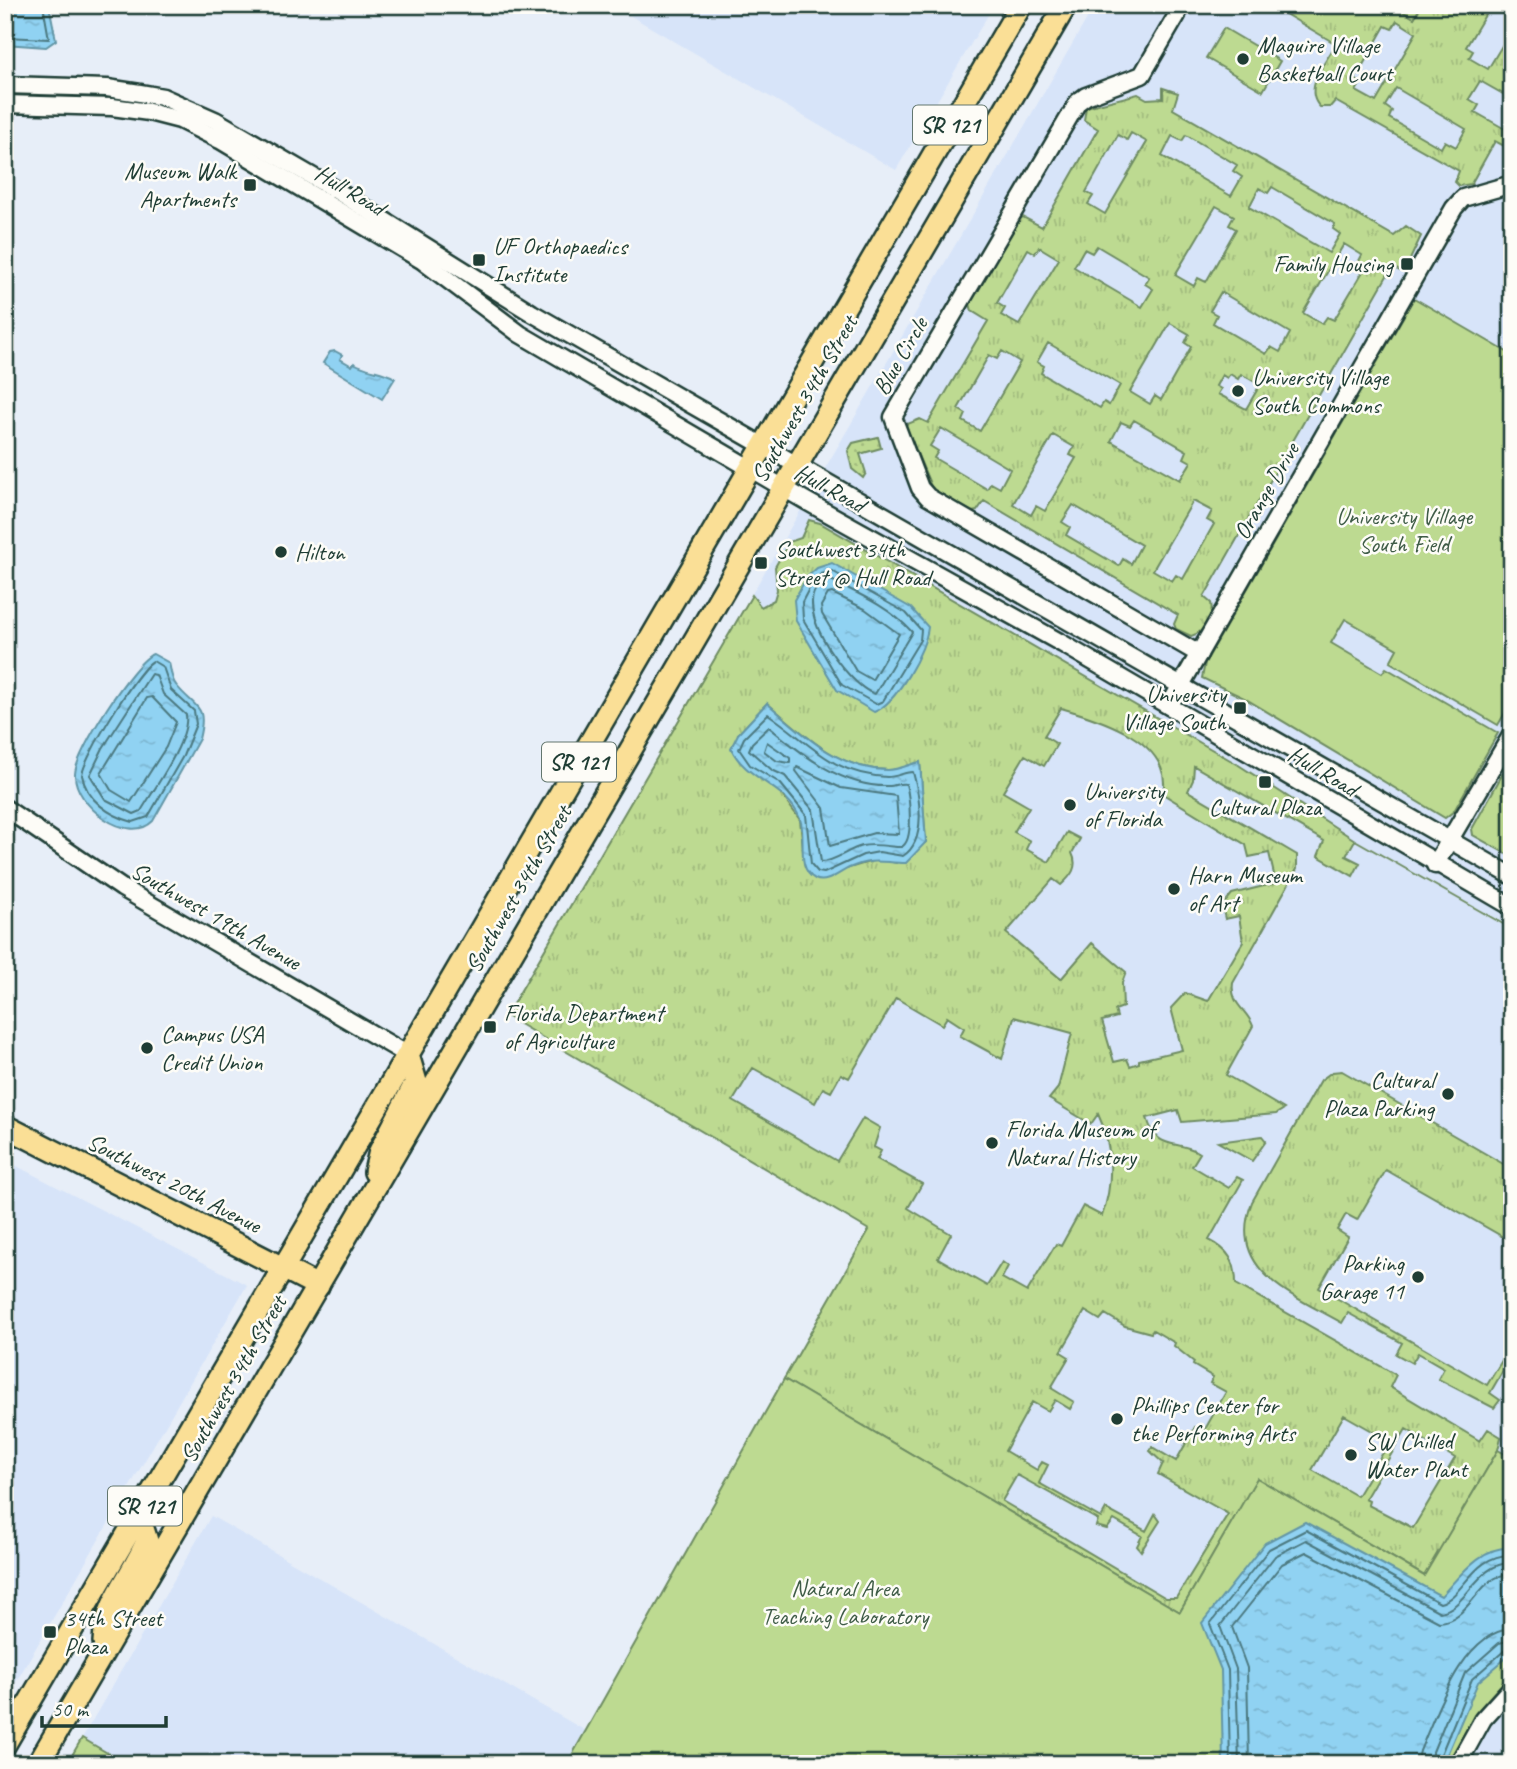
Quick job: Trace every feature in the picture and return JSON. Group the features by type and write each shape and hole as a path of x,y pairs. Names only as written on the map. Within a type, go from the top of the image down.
{"main road":[{"name":"Southwest 34th Street","path":"5,1744 1021,5"},
{"name":"Southwest 34th Street","path":"38,1764 1066,5"},
{"path":"372,1192 380,1151 416,1082 408,1055"},
{"name":"Southwest 20th Avenue","path":"5,1126 318,1286"},
{"path":"104,1651 108,1615 146,1541 139,1516"}],"street":[{"name":"Blue Circle","path":"1179,5 1177,15 1143,74 1077,102 893,417 920,488 928,497 1199,654"},
{"name":"Hull Road","path":"5,85 107,88 163,97 182,104 298,168 532,313 1512,876"},
{"name":"Hull Road","path":"5,104 112,107 180,120 336,207 449,278 520,334 783,488 1169,706 1435,865 1512,907"},
{"name":"Orange Drive","path":"1169,706 1454,208 1463,198 1512,184"},
{"path":"1435,865 1512,734"},
{"name":"Southwest 19th Avenue","path":"5,808 122,888 408,1055"},
{"path":"1458,1764 1483,1719 1512,1688"}],"shaded area":[{"path":"612,5 994,5 896,170"},
{"name":"University of Florida","path":"1095,5 1512,5 1512,1764 67,1764 211,1516 586,1731 869,1230 506,1016"},
{"path":"5,1160 247,1285 16,1682 5,1676"}],"green space":[{"path":"1270,5 1392,5 1414,18 1422,5 1491,5 1466,47 1473,51 1469,58 1488,69 1512,29 1512,99 1480,81 1469,99 1479,105 1475,112 1512,133 1512,150 1495,141 1471,184 1459,186 1455,182 1459,171 1335,101 1330,107 1320,107 1314,92 1317,76 1336,44","holes":["1397,21 1416,33 1376,102 1356,91 1361,83 1355,79 1385,26 1392,29","1396,88 1466,129 1456,147 1445,141 1441,148 1389,118 1392,111 1385,106"]},
{"path":"1392,5 1422,5 1414,18"},
{"name":"Maguire Village Basketball Court","path":"1224,28 1280,61 1263,91 1206,58"},
{"name":"University Village South","path":"1163,88 1178,93 1173,109 1394,236 1406,226 1421,236 1406,268 1400,271 1392,267 1204,597 1211,603 1212,608 1207,623 1191,636 1176,629 1174,624 1178,615 984,501 977,511 972,512 933,491 905,425 920,419 928,423 988,321 972,311 969,300 1018,219 1023,217 1042,227 1098,129 1084,120 1086,107 1138,94 1147,99 1163,98","holes":["1131,133 1147,142 1105,214 1088,204 1093,196 1086,192 1118,135 1127,140","1186,135 1237,165 1233,171 1242,177 1231,196 1162,156 1172,136 1182,141","1272,187 1335,224 1333,229 1340,234 1329,253 1249,207 1259,188 1268,193","1216,206 1234,216 1229,225 1236,229 1206,282 1198,278 1194,286 1175,275","1344,244 1362,255 1358,263 1365,268 1334,320 1327,317 1322,324 1303,313","1097,246 1149,277 1145,284 1153,289 1142,307 1074,267 1084,249 1092,253","1039,247 1059,259 1019,325 1001,315 1005,308 997,303 1028,249 1035,253","1221,292 1290,333 1280,352 1271,347 1266,354 1213,323 1217,315 1210,311","1170,323 1189,334 1185,343 1191,347 1161,400 1155,396 1150,404 1130,392","1048,343 1120,385 1109,405 1104,402 1100,408 1041,373 1044,366 1037,362","1002,351 1020,362 980,431 963,421 966,414 958,409 989,355 997,359","1230,374 1238,379 1241,374 1260,385 1246,409 1218,394 1221,389 1216,386 1222,375 1227,378","1134,420 1187,451 1184,458 1191,462 1180,480 1111,441 1121,422 1130,426","941,428 1010,469 1000,488 991,483 987,489 934,458 938,451 930,446","1053,435 1074,447 1070,455 1076,458 1045,511 1036,506 1031,515 1013,504","1193,501 1212,511 1207,520 1214,524 1183,579 1176,575 1172,581 1153,570","1073,505 1141,545 1131,564 1123,559 1119,566 1066,535 1070,527 1062,522"]},
{"name":"University Village South Field","path":"1414,298 1512,355 1512,701 1498,725 1390,662 1397,649 1345,619 1331,643 1382,673 1386,668 1498,733 1454,811 1445,818 1244,698 1202,678 1205,663"},
{"path":"878,437 881,448 860,454 866,473 863,478 852,469 848,451 853,443"},
{"name":"Cultural Plaza","path":"809,520 820,523 1237,764 1355,840 1346,856 1360,863 1353,876 1318,856 1324,841 1194,766 1193,780 1188,791 1297,855 1297,869 1233,983 1236,1002 1253,1026 1226,1075 1284,1109 1276,1114 1182,1122 1178,1110 1147,1118 1151,1129 1162,1140 1200,1153 1192,1166 1229,1188 1237,1177 1243,1180 1209,1240 1222,1248 1230,1258 1235,1269 1236,1284 1396,1375 1390,1387 1480,1441 1488,1429 1501,1437 1498,1450 1425,1576 1257,1479 1180,1612 784,1379 869,1230 506,1016 752,595 761,607 774,600 777,590 775,567 789,542 801,538","holes":["767,703 822,748 853,764 888,770 920,762 926,842 896,863 879,859 846,869 805,867 800,820 738,734","1061,708 1113,726 1146,746 1157,760 1163,776 1163,794 1246,845 1249,857 1269,853 1276,883 1232,894 1222,906 1225,919 1239,916 1243,942 1208,1001 1185,993 1171,1008 1182,1050 1139,1060 1139,1063 1130,1066 1127,1059 1114,1062 1102,1021 1117,1017 1115,1010 1123,1007 1122,983 1126,972 1092,943 1061,979 1006,933 1053,879 1061,885 1071,875 1074,867 1072,853 1080,839 1067,832 1049,862 1026,849 1030,841 1014,832 1029,807 1003,792 1025,755 1044,766 1057,744 1044,736","896,998 942,1025 947,1017 964,1028 960,1036 1002,1059 1014,1017 1072,1033 1058,1088 1049,1099 1091,1124 1098,1114 1107,1138 1110,1164 1109,1190 1102,1216 1083,1206 1061,1246 1056,1244 1027,1292 1002,1278 1008,1266 1002,1262 987,1286 938,1258 951,1234 908,1208 922,1184 877,1159 881,1151 874,1147 880,1128 863,1118 837,1161 733,1101 753,1068 815,1103 823,1088 831,1092 841,1074 849,1078","1085,1311 1100,1320 1105,1314 1125,1326 1151,1333 1153,1330 1175,1343 1174,1346 1194,1362 1193,1365 1213,1377 1210,1383 1226,1392 1204,1431 1195,1427 1176,1461 1152,1447 1150,1451 1163,1463 1158,1474 1228,1514 1176,1598 1166,1598 1002,1501 1017,1475 1098,1520 1096,1526 1107,1529 1114,1520 1142,1536 1137,1546 1141,1551 1160,1521 1155,1514 1146,1531 1106,1509 1101,1518 1039,1483 1048,1465 1042,1462 1037,1470 1005,1451 1032,1402 1048,1411 1055,1400 1070,1409 1074,1402 1051,1388 1069,1357 1061,1352","1344,1415 1390,1441 1357,1496 1312,1470","1406,1429 1455,1458 1413,1528 1368,1505 1369,1501 1365,1499"]},
{"path":"1512,757 1512,857 1473,835 1472,829"},
{"path":"1342,1071 1512,1169 1512,1242 1386,1170 1357,1220 1346,1214 1337,1230 1348,1237 1319,1288 1487,1385 1512,1344 1512,1355 1490,1393 1500,1400 1494,1408 1438,1379 1444,1368 1418,1353 1412,1363 1396,1354 1402,1343 1348,1313 1342,1323 1286,1291 1256,1263 1248,1246 1246,1226 1252,1202 1321,1080 1332,1072"},
{"path":"1262,1136 1266,1141 1252,1161 1218,1142"},
{"name":"Natural Area Teaching Laboratory","path":"784,1379 1180,1612 1257,1478 1424,1576 1498,1450 1512,1458 1512,1672 1474,1715 1449,1764 567,1764"},
{"path":"82,1738 126,1764 67,1764"}],"water":[{"path":"5,5 49,5 56,40 46,47 5,44"},
{"path":"335,351 342,355 340,359 352,366 354,363 395,378 382,399 323,363 330,352"},
{"path":"832,563 911,608 928,627 922,649 900,688 883,707 874,712 837,690 796,621 794,600 807,577 817,568"},
{"path":"153,654 169,663 174,683 201,712 201,727 199,739 153,821 130,829 104,818 93,809 83,798 75,774 85,747 107,709 133,673"},
{"path":"767,703 822,748 853,764 888,770 920,762 926,842 906,863 865,863 824,880 815,879 809,874 803,860 802,826 794,808 786,798 746,768 731,748 738,734"},
{"path":"1305,1522 1441,1596 1472,1563 1490,1551 1512,1548 1512,1653 1478,1682 1443,1764 1223,1764 1221,1670 1202,1623 1265,1543"}],"place":[{"name":"Maguire Village Basketball Court","path":"1243,59"},
{"name":"Museum Walk Apartments","path":"250,185"},
{"name":"UF Orthopaedics Institute","path":"479,260"},
{"name":"Family Housing","path":"1407,264"},
{"name":"University Village South Commons","path":"1238,391"},
{"name":"Hilton","path":"281,552"},
{"name":"Southwest 34th Street @ Hull Road","path":"761,563"},
{"name":"University Village South","path":"1240,708"},
{"name":"Cultural Plaza","path":"1265,782"},
{"name":"University of Florida","path":"1070,805"},
{"name":"Harn Museum of Art","path":"1174,889"},
{"name":"Florida Department of Agriculture","path":"490,1027"},
{"name":"Campus USA Credit Union","path":"147,1048"},
{"name":"Cultural Plaza Parking","path":"1448,1094"},
{"name":"Florida Museum of Natural History","path":"992,1143"},
{"name":"Parking Garage 11","path":"1418,1277"},
{"name":"Phillips Center for the Performing Arts","path":"1117,1419"},
{"name":"SW Chilled Water Plant","path":"1351,1455"},
{"name":"34th Street Plaza","path":"50,1632"}]}
